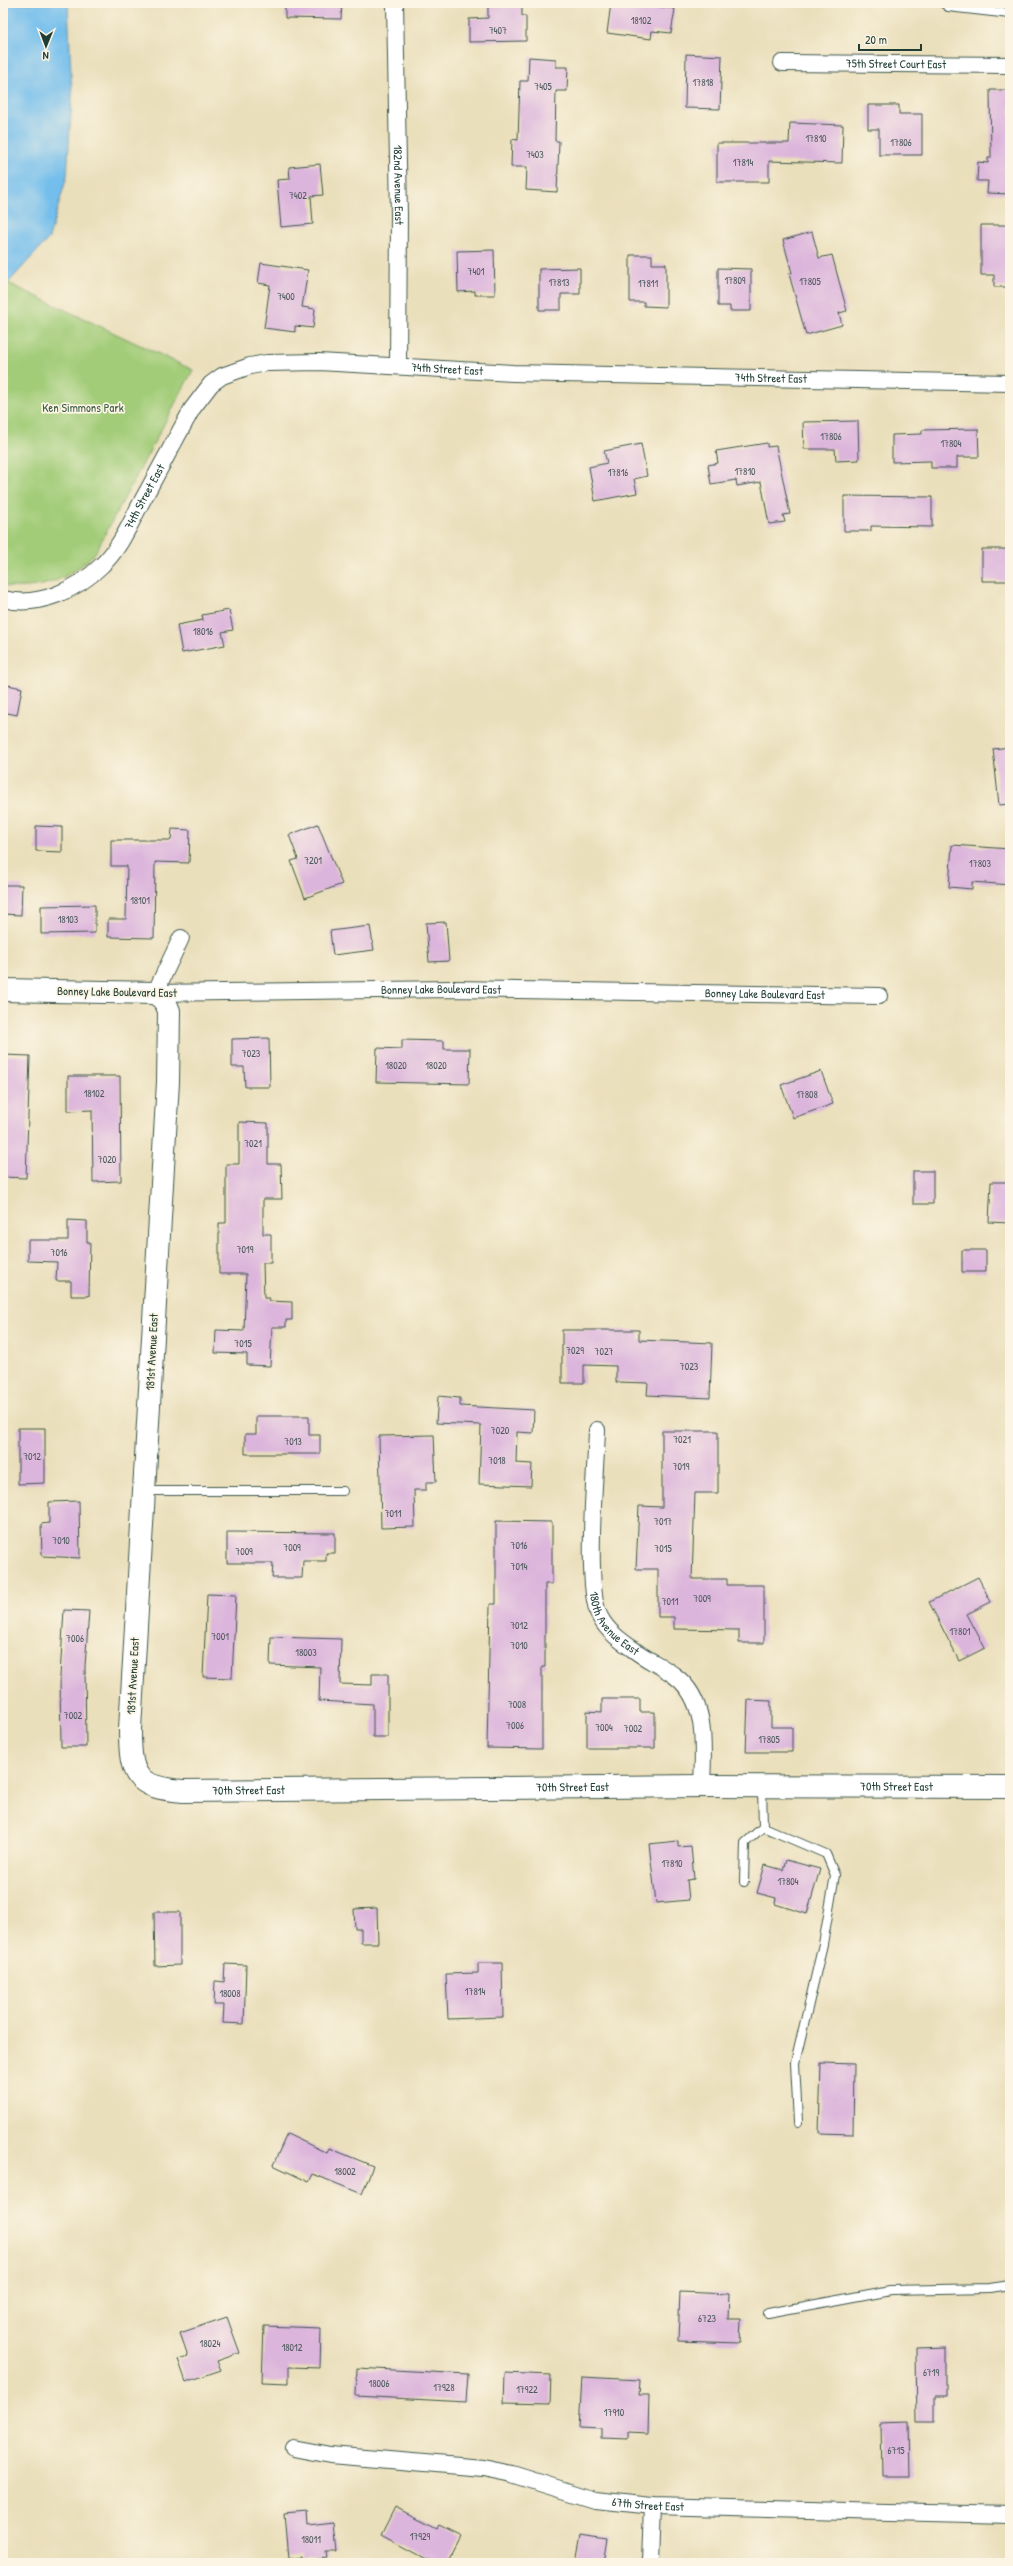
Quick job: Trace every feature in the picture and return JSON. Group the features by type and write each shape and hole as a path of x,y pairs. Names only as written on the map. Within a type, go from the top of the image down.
{"street":[{"name":"182nd Avenue East","path":"395,3 399,215 398,366"},
{"name":"75th Street Court East","path":"782,63 1010,65"},
{"name":"74th Street East","path":"3,599 14,602 44,599 70,589 103,564 129,526 192,409 204,392 222,376 250,366 267,363 318,362 513,373 1010,383"},
{"path":"155,993 181,938"},
{"name":"Bonney Lake Boulevard East","path":"3,990 155,993 452,989 879,996"},
{"name":"181st Avenue East","path":"139,1777 132,1760 130,1729 171,1033 167,1005 162,997 155,993"},
{"name":"180th Avenue East","path":"597,1430 592,1576 596,1606 608,1629 619,1639 675,1676 691,1692 702,1728 702,1786"},
{"name":"70th Street East","path":"139,1777 147,1785 160,1789 183,1791 702,1786 1010,1787"},
{"name":"67th Street East","path":"293,2448 330,2455 482,2468 512,2474 595,2500 652,2506 1010,2515"},
{"path":"650,2563 652,2506"}],"lane":[{"path":"943,3 948,7 1010,14"},
{"path":"144,1491 343,1491"},
{"path":"744,1882 745,1843 763,1827 762,1786"},
{"path":"763,1827 826,1854 835,1875 822,1944 795,2063 798,2122"},
{"path":"768,2313 891,2290 990,2288 1010,2285"}],"green space":[{"name":"Ken Simmons Park","path":"8,283 193,370 95,553 64,577 54,582 30,587 3,586 3,286"}],"water":[{"path":"3,3 68,3 72,97 67,176 49,238 8,283 3,286"}],"building":[{"path":"285,3 342,3 341,19 285,18"},
{"path":"488,3 522,3 522,16 526,16 526,41 469,42 469,19 488,18"},
{"path":"611,3 635,3 675,9 671,33 652,31 651,39 607,33"},
{"path":"686,54 722,56 720,109 685,108"},
{"path":"529,57 556,59 556,67 568,67 567,91 556,91 555,141 559,141 557,192 526,190 527,167 511,167 512,139 518,140 520,81 528,81"},
{"path":"990,90 1010,90 1010,194 987,193 988,181 977,181 978,162 988,163 988,158 991,158"},
{"path":"868,105 899,105 899,114 922,114 922,155 879,155 879,129 868,129"},
{"path":"790,123 843,125 842,163 769,161 769,182 717,182 717,143 789,143"},
{"path":"320,164 323,195 311,196 313,224 281,227 277,180 290,179 289,167"},
{"path":"981,225 1010,225 1010,287 994,287 994,275 981,275"},
{"path":"812,232 819,258 832,255 847,311 839,313 842,325 806,335 789,274 792,273 783,240"},
{"path":"494,250 495,295 475,295 475,291 458,292 457,251"},
{"path":"630,255 652,255 652,264 666,264 666,307 644,306 644,302 630,302"},
{"path":"261,263 308,270 302,307 315,309 313,328 295,326 295,332 264,328 270,285 258,283"},
{"path":"580,268 580,294 561,294 561,310 539,310 539,269"},
{"path":"718,268 751,269 751,311 730,311 730,306 718,306"},
{"path":"858,421 859,460 836,461 835,449 804,449 803,422"},
{"path":"978,429 979,457 957,457 957,468 931,468 931,461 892,462 892,435 922,434 922,430"},
{"path":"767,443 767,447 776,446 790,514 783,515 785,522 769,524 761,482 737,486 736,480 711,484 708,465 718,463 716,451"},
{"path":"641,444 647,476 634,479 637,493 595,501 589,467 607,463 604,451"},
{"path":"844,496 932,497 932,527 871,526 871,531 844,531"},
{"path":"982,549 1010,549 1010,581 982,581"},
{"path":"229,610 233,630 222,632 225,645 182,653 177,625 203,620 202,615"},
{"path":"3,684 22,688 17,715 3,712"},
{"path":"1010,747 1010,804 999,805 993,749"},
{"path":"318,824 342,884 305,898 291,861 298,859 289,835"},
{"path":"36,826 62,827 62,852 36,851"},
{"path":"172,829 190,830 189,863 155,862 154,938 108,937 108,919 126,919 127,866 111,866 111,840 171,840"},
{"path":"952,845 1010,849 1010,885 972,882 972,889 949,887"},
{"path":"3,885 22,885 21,915 3,914"},
{"path":"95,905 95,933 41,934 41,906"},
{"path":"446,922 449,961 429,962 426,923"},
{"path":"370,926 374,950 333,955 330,931"},
{"path":"269,1038 270,1087 245,1087 244,1067 232,1067 232,1039"},
{"path":"402,1040 444,1041 444,1049 470,1049 469,1084 376,1082 377,1048 402,1049"},
{"path":"3,1055 30,1056 26,1178 3,1177"},
{"path":"821,1071 833,1104 793,1118 781,1085"},
{"path":"68,1076 120,1076 121,1181 93,1182 92,1110 68,1111"},
{"path":"239,1122 268,1123 268,1164 281,1164 282,1199 263,1199 263,1234 271,1234 271,1263 263,1263 264,1298 270,1298 269,1301 292,1302 292,1320 286,1320 286,1327 272,1327 270,1366 247,1365 247,1354 215,1353 216,1330 244,1331 246,1274 219,1274 219,1223 226,1223 226,1164 239,1164"},
{"path":"913,1171 933,1171 933,1204 913,1204"},
{"path":"991,1182 1010,1182 1010,1223 989,1222"},
{"path":"68,1220 87,1221 87,1242 90,1242 89,1296 71,1296 71,1281 56,1281 57,1262 28,1261 28,1240 68,1240"},
{"path":"962,1250 986,1250 986,1272 962,1272"},
{"path":"562,1330 639,1330 639,1340 712,1343 710,1398 647,1395 648,1383 616,1382 616,1366 584,1365 584,1383 562,1383"},
{"path":"438,1396 460,1398 460,1406 534,1410 533,1433 517,1432 516,1463 532,1464 531,1486 479,1484 481,1425 436,1423"},
{"path":"256,1416 309,1416 309,1435 320,1435 320,1454 245,1454 245,1434 256,1434"},
{"path":"18,1428 45,1428 45,1483 18,1484"},
{"path":"662,1431 718,1431 718,1493 695,1493 692,1579 727,1579 727,1585 764,1585 764,1643 739,1643 739,1630 674,1629 674,1617 658,1617 658,1569 636,1569 639,1506 662,1507"},
{"path":"434,1435 436,1482 426,1482 426,1490 414,1490 415,1527 381,1528 379,1436"},
{"path":"79,1501 80,1558 42,1556 41,1524 49,1523 49,1502"},
{"path":"496,1521 552,1522 552,1584 545,1584 545,1667 542,1667 542,1749 487,1748 490,1604 496,1604"},
{"path":"227,1532 335,1533 335,1553 326,1553 326,1561 303,1561 302,1578 272,1578 273,1563 227,1563"},
{"path":"978,1577 991,1602 967,1614 985,1648 959,1661 929,1602"},
{"path":"207,1594 236,1595 232,1678 203,1677"},
{"path":"64,1610 89,1611 85,1666 86,1747 61,1747 60,1676"},
{"path":"271,1637 341,1639 340,1684 372,1685 372,1674 388,1674 388,1737 373,1737 373,1704 319,1701 320,1667 270,1665"},
{"path":"602,1699 640,1699 640,1712 655,1712 655,1748 587,1748 587,1711 602,1712"},
{"path":"748,1700 771,1701 771,1727 792,1727 792,1752 746,1752"},
{"path":"678,1841 678,1847 691,1846 694,1879 687,1880 689,1900 656,1903 649,1844"},
{"path":"786,1860 820,1869 807,1914 775,1904 776,1898 757,1893 765,1865 783,1870"},
{"path":"377,1908 378,1943 361,1943 361,1929 355,1929 354,1909"},
{"path":"154,1912 180,1912 180,1965 155,1966"},
{"path":"478,1963 502,1963 503,2017 448,2019 446,1974 478,1973"},
{"path":"225,1964 246,1965 244,2024 223,2023 224,2005 214,2005 215,1981 224,1982"},
{"path":"821,2063 854,2064 853,2134 819,2133"},
{"path":"287,2134 327,2153 329,2148 373,2166 362,2194 313,2174 309,2182 273,2165"},
{"path":"680,2292 729,2294 728,2318 741,2318 740,2343 678,2341"},
{"path":"227,2317 240,2353 217,2361 221,2370 186,2382 178,2359 188,2356 180,2333"},
{"path":"264,2326 321,2328 320,2368 289,2367 289,2383 262,2382"},
{"path":"946,2348 946,2396 935,2396 935,2422 917,2422 916,2349"},
{"path":"357,2368 468,2374 466,2402 356,2396"},
{"path":"505,2373 551,2375 550,2404 504,2403"},
{"path":"582,2377 640,2380 639,2395 649,2395 648,2433 628,2432 628,2439 601,2438 601,2429 579,2428"},
{"path":"909,2423 910,2476 882,2476 881,2424"},
{"path":"395,2507 436,2528 438,2525 460,2536 446,2563 433,2563 381,2535"},
{"path":"307,2512 308,2526 334,2523 337,2552 327,2552 328,2558 301,2561 301,2556 288,2558 284,2514"},
{"path":"580,2535 608,2539 604,2563 575,2563"}]}
